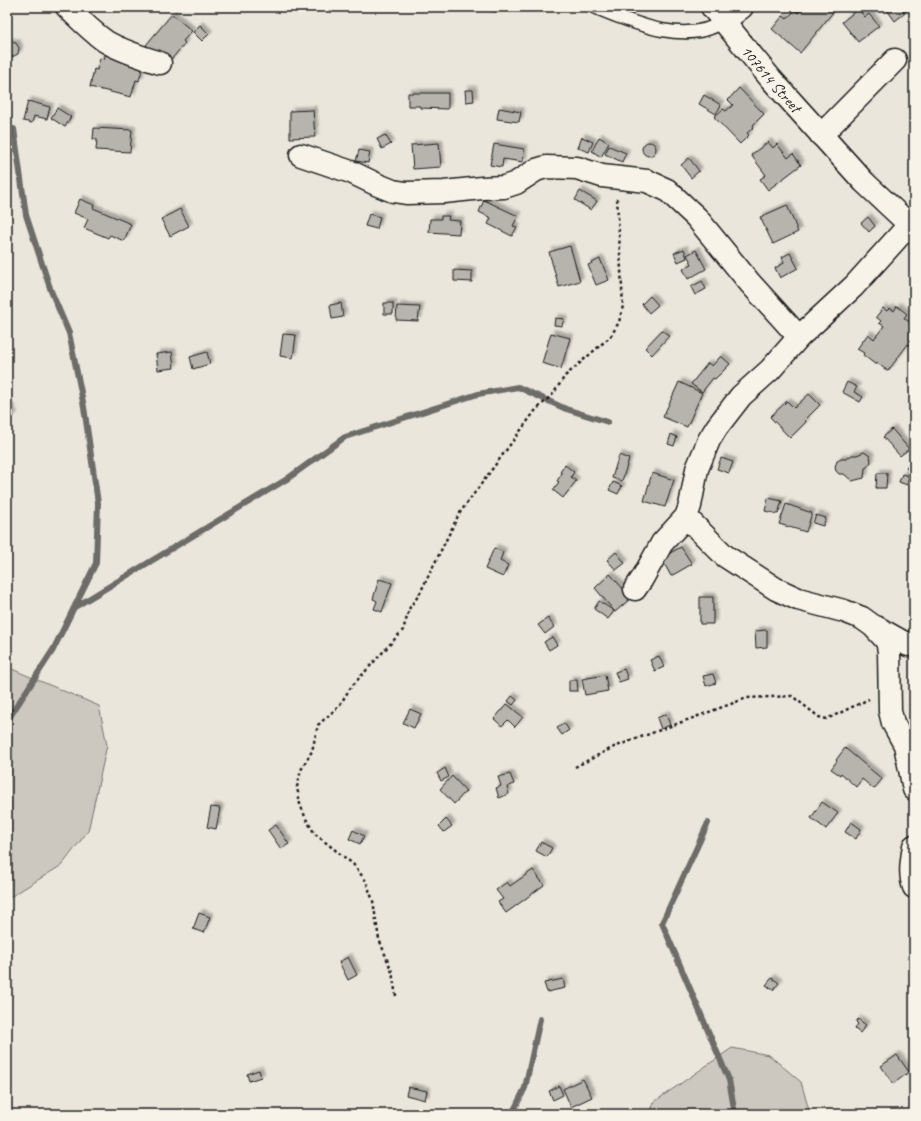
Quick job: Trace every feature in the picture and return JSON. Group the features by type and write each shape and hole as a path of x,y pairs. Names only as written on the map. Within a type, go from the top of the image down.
{"street":[{"path":"67,7 93,32 106,41 128,52 160,63"},
{"path":"718,14 742,7"},
{"name":"107614 Street","path":"718,14 771,79 821,135 864,182 912,227"},
{"path":"821,135 895,60"},
{"path":"301,155 351,172 393,191 406,193 444,192 504,187 516,183 536,170 546,167 577,168 602,176 624,180 647,181 667,190 696,217 750,283 799,337"},
{"path":"635,589 662,543 686,517 690,506 697,469 709,440 717,427 741,396 770,370 799,337 854,286 912,227"},
{"path":"686,517 725,556 776,589 798,599 844,611 862,618 873,626 908,645 914,642"},
{"path":"873,626 887,641 889,651 890,711 894,723 905,744 914,789"},
{"path":"914,846 911,874 914,887"}],"lane":[{"path":"594,7 635,24 662,30 692,32 704,31 716,27 718,14"}],"path":[{"path":"396,996 392,972 379,939 373,901 366,881 353,864 316,834 306,819 300,804 297,787 301,770 312,751 318,725 339,706 351,687 403,630 410,607 419,596 459,514 535,411 553,394 565,376 611,336 619,322 623,306 617,193 624,180"},
{"path":"576,767 614,747 748,698 792,696 819,717 827,720 889,689"}],"shaded area":[{"path":"7,667 99,706 107,745 88,831 62,865 7,899"},
{"path":"732,1048 769,1055 801,1082 810,1114 650,1114 654,1102"}],"building":[{"path":"478,7 496,7 495,12"},
{"path":"801,7 828,7 834,11 800,53 772,29 783,16 787,19 795,10 798,13 802,8"},
{"path":"885,7 900,7 905,13 895,21"},
{"path":"858,9 865,17 869,14 879,26 858,42 842,22"},
{"path":"172,14 192,31 183,41 185,43 171,60 163,53 160,58 146,45"},
{"path":"200,25 209,34 202,41 193,32"},
{"path":"9,42 16,43 19,48 18,54 12,57 7,55 7,44"},
{"path":"106,53 139,64 139,68 142,69 139,81 136,80 131,97 90,87 94,69 97,70 100,58 104,59"},
{"path":"739,88 764,114 753,125 754,127 747,133 749,135 740,144 714,117 723,109 726,111 733,105 728,100"},
{"path":"465,90 473,90 474,101 466,102"},
{"path":"408,93 448,93 448,109 408,106"},
{"path":"704,95 721,105 716,114 699,104"},
{"path":"28,101 50,107 47,119 34,116 32,123 23,121"},
{"path":"57,108 71,117 65,127 51,118"},
{"path":"499,108 521,112 519,122 497,119"},
{"path":"313,110 315,137 290,138 290,111"},
{"path":"94,128 132,130 130,152 96,150 97,139 93,139"},
{"path":"385,135 391,144 382,149 377,139"},
{"path":"582,137 593,142 589,152 578,148"},
{"path":"599,137 609,143 601,157 592,151"},
{"path":"649,142 654,144 656,149 654,154 649,156 644,154 642,149 644,144"},
{"path":"768,142 773,148 777,144 788,158 793,154 801,165 768,190 760,179 766,175 751,155"},
{"path":"439,143 441,167 413,169 411,145"},
{"path":"494,144 524,149 523,162 503,159 502,167 490,165"},
{"path":"609,146 626,153 622,162 605,154"},
{"path":"359,150 370,152 368,163 356,161"},
{"path":"689,158 699,171 691,178 681,165"},
{"path":"580,191 597,201 591,210 575,200"},
{"path":"80,199 94,205 93,208 131,224 124,241 110,235 108,238 84,228 88,219 74,213"},
{"path":"484,200 518,216 513,226 517,227 512,236 488,224 491,218 479,212"},
{"path":"787,205 798,232 773,244 760,217"},
{"path":"180,209 189,226 170,236 161,219"},
{"path":"369,214 380,217 377,229 365,226"},
{"path":"441,216 449,216 448,220 460,221 459,234 429,232 430,219 441,219"},
{"path":"868,217 875,226 869,232 861,223"},
{"path":"570,246 580,281 559,287 549,252"},
{"path":"684,249 687,258 678,262 674,253"},
{"path":"696,250 706,269 688,279 683,269 692,264 687,255"},
{"path":"790,253 798,268 780,278 775,268 784,263 782,257"},
{"path":"600,259 609,280 596,285 588,265"},
{"path":"454,270 472,271 472,282 454,281"},
{"path":"702,281 706,289 695,295 691,287"},
{"path":"650,296 658,305 649,313 642,304"},
{"path":"341,303 343,317 332,319 330,305"},
{"path":"384,303 393,303 393,314 384,314"},
{"path":"397,306 420,307 418,321 396,320"},
{"path":"897,306 907,314 904,318 912,324 914,322 914,348 908,344 888,371 877,363 876,365 863,355 864,353 857,349 868,334 874,339 884,326 879,323 881,321 876,317 883,308 887,311 890,308 894,311"},
{"path":"555,318 564,319 562,326 554,325"},
{"path":"662,330 669,336 652,355 645,348"},
{"path":"551,333 570,338 561,369 542,363"},
{"path":"283,334 296,335 293,358 280,356"},
{"path":"172,352 174,368 158,370 156,354"},
{"path":"207,352 210,364 193,369 190,357"},
{"path":"721,356 730,364 715,379 713,378 702,392 691,384 708,363 712,366"},
{"path":"679,382 702,393 687,427 663,417"},
{"path":"847,382 857,387 854,392 863,397 860,402 842,392"},
{"path":"809,394 820,405 790,438 770,417 787,401 794,408"},
{"path":"7,403 14,416 7,420"},
{"path":"892,429 909,449 900,456 883,437"},
{"path":"671,434 677,437 674,446 668,444"},
{"path":"864,452 870,456 871,462 865,468 864,478 852,481 844,474 839,474 836,471 835,467 837,461"},
{"path":"619,455 629,459 622,481 612,478"},
{"path":"914,457 914,474 906,468"},
{"path":"721,458 733,462 729,473 717,469"},
{"path":"565,465 574,472 571,477 576,481 563,498 553,490 559,482 557,481 562,473 560,472"},
{"path":"652,473 674,480 665,507 644,501"},
{"path":"877,473 887,473 886,488 876,488"},
{"path":"902,474 909,476 907,485 899,482"},
{"path":"613,482 622,486 618,494 609,490"},
{"path":"768,498 782,501 778,514 765,511"},
{"path":"786,504 812,513 806,532 779,524"},
{"path":"816,515 826,518 823,526 813,523"},
{"path":"681,547 692,564 671,576 661,558"},
{"path":"494,548 503,552 500,561 508,565 503,577 485,569"},
{"path":"616,552 625,563 616,570 607,560"},
{"path":"610,574 631,598 615,612 595,588"},
{"path":"379,579 392,583 382,612 374,609 377,601 373,599"},
{"path":"700,597 713,597 713,624 700,624"},
{"path":"599,601 614,611 608,619 594,609"},
{"path":"548,618 554,627 545,634 538,625"},
{"path":"767,630 767,647 756,648 755,631"},
{"path":"552,637 557,645 549,650 544,642"},
{"path":"659,656 664,667 655,671 650,660"},
{"path":"624,669 628,679 619,682 615,672"},
{"path":"713,674 716,683 706,686 703,676"},
{"path":"605,675 608,691 585,695 582,679"},
{"path":"569,680 577,680 578,691 569,691"},
{"path":"512,696 517,700 513,705 508,701"},
{"path":"507,704 523,717 515,727 508,720 502,726 494,719"},
{"path":"410,709 421,714 414,728 403,723"},
{"path":"666,714 670,725 661,729 657,718"},
{"path":"564,723 569,730 562,735 557,728"},
{"path":"845,748 882,779 874,789 862,779 856,787 841,773 840,775 831,769"},
{"path":"445,768 449,777 441,781 437,773"},
{"path":"510,774 514,784 507,787 509,794 499,798 496,788 501,786 498,777"},
{"path":"452,776 466,791 454,804 440,789"},
{"path":"822,802 838,813 826,829 811,818"},
{"path":"211,807 220,808 216,829 207,827"},
{"path":"446,819 452,826 444,832 439,826"},
{"path":"851,822 861,829 856,839 845,832"},
{"path":"276,825 289,844 281,849 268,830"},
{"path":"353,830 364,836 360,844 349,839"},
{"path":"541,842 552,848 547,857 536,851"},
{"path":"533,870 544,885 506,913 498,902 503,899 496,890 507,882 510,886"},
{"path":"199,913 210,917 204,933 193,929"},
{"path":"348,957 357,975 348,980 339,962"},
{"path":"772,978 779,983 773,990 766,985"},
{"path":"563,979 565,988 547,992 544,983"},
{"path":"858,1019 866,1025 860,1033 855,1029 858,1024 856,1022"},
{"path":"897,1055 909,1072 893,1084 881,1066"},
{"path":"259,1070 261,1077 249,1081 247,1074"},
{"path":"583,1079 592,1097 571,1107 563,1089"},
{"path":"559,1086 563,1095 553,1100 549,1091"},
{"path":"408,1087 427,1091 425,1100 406,1095"}],"waterway":[{"path":"7,721 53,650 96,563 98,503 84,407 69,333 51,291 26,215 14,129"},
{"path":"75,607 287,479 345,437 478,394 518,387 566,409 608,422"},
{"path":"708,823 662,923 729,1080 735,1114"},
{"path":"512,1114 525,1088 540,1019"}]}
